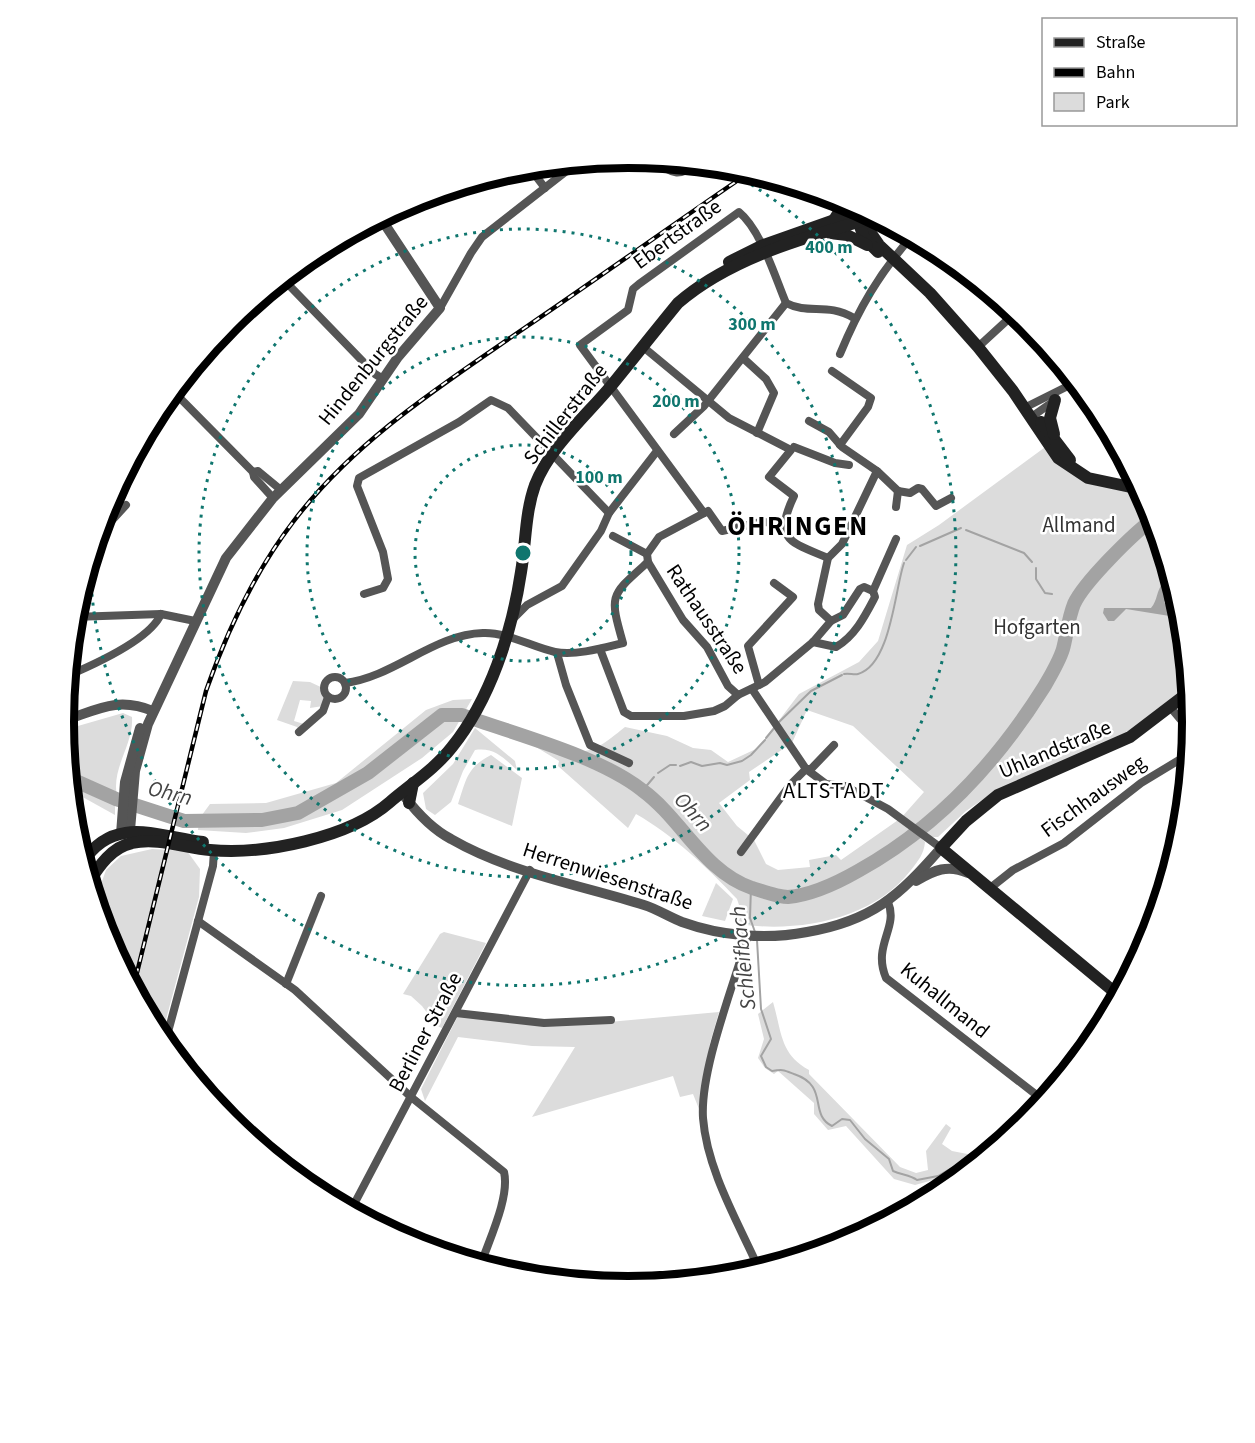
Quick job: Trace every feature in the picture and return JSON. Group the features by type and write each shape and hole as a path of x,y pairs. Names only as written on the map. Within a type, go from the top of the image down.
{"main road":[{"path":"834,220 840,210"},
{"name":"Schillerstraße","path":"401,792 444,757 467,728 479,705 506,638 521,575 528,510 535,486 553,454 678,303 708,280 764,250 834,220 853,216"},
{"name":"Schillerstraße","path":"764,250 826,233 856,217"},
{"path":"863,221 864,238 873,249"},
{"path":"866,222 870,232 893,258 930,293 978,347 1029,411 1088,478"},
{"path":"826,233 847,235 893,258"},
{"path":"1055,400 1051,408 1050,425 1061,448"},
{"path":"1029,411 1058,458 1074,471 1088,478 1129,487"},
{"name":"Uhlandstraße","path":"941,848 966,821 998,795 1130,738 1181,699"},
{"path":"409,803 409,792 414,783"},
{"path":"126,838 214,851 252,849 306,841 353,825 388,804 401,792"},
{"path":"90,854 94,849 126,838 225,844 288,838 350,819 401,792"},
{"path":"95,874 126,838"},
{"path":"941,848 971,875 1113,988"}],"street":[{"path":"665,169 674,174 686,171"},
{"name":"Hindenburgstraße","path":"126,838 125,782 150,710 226,558 277,494 340,435 398,357 440,308 476,244 567,171"},
{"path":"535,175 545,188"},
{"name":"Ebertstraße","path":"611,386 580,345 628,310 633,289 739,212 745,217 764,250 786,303"},
{"path":"385,224 440,308"},
{"path":"840,354 854,318 893,258 906,243"},
{"path":"288,284 375,374 383,379"},
{"path":"674,434 697,414 786,303 797,309 835,308 854,318"},
{"path":"978,347 1008,319"},
{"path":"642,346 729,418 793,448 835,463 849,465"},
{"path":"743,358 766,379 774,393 757,433"},
{"path":"832,371 871,398 868,407 840,445"},
{"path":"611,386 657,451 719,529 726,532 761,522 783,524"},
{"path":"1029,411 1069,386"},
{"path":"1029,411 1055,400 1064,389"},
{"path":"179,397 252,472 277,494"},
{"path":"364,594 383,588 388,579 383,552 357,486 363,473 459,422 491,400 508,408 609,513"},
{"path":"809,421 829,432 840,445 877,471 898,491 910,493 918,488 922,489 936,506 951,498"},
{"path":"783,524 794,496 769,477 793,448"},
{"path":"510,622 527,605 562,586 601,531 609,513 657,451"},
{"path":"831,621 819,610 818,604 828,558 842,544 877,471"},
{"path":"896,507 898,491"},
{"path":"111,522 126,505"},
{"path":"345,683 363,681 457,637 485,633 557,653 600,649 623,643 613,608 615,594 647,558 659,537 706,512"},
{"path":"783,524 794,544 828,558"},
{"path":"613,536 647,558"},
{"path":"813,642 831,647 845,642 866,614 875,597 873,591 896,539"},
{"name":"Rathausstraße","path":"647,558 683,620 707,648 728,686 738,695"},
{"name":"Rathausstraße","path":"774,583 793,597 748,646 747,651 756,687 797,760 806,769"},
{"path":"600,649 624,712 631,716 684,716 714,711 738,695 756,687 813,642 831,621 843,615 860,589 864,587 873,591"},
{"path":"83,617 161,614 194,624"},
{"path":"76,672 97,663 149,631 157,623 161,614"},
{"path":"557,653 566,685 590,745 629,763"},
{"path":"299,732 323,711 328,697 325,684 328,679 339,677 345,683 346,691 341,697 328,697"},
{"path":"74,716 101,707 126,703 150,710"},
{"path":"1170,707 1182,721"},
{"name":"Hindenburgstraße","path":"126,817 150,710"},
{"path":"741,852 770,810 806,769 811,769 834,744"},
{"name":"Fischhausweg","path":"989,889 1013,870 1064,843 1141,783 1180,760"},
{"path":"806,769 826,784 846,786 915,826 941,848"},
{"name":"Herrenwiesenstraße","path":"401,792 429,825 471,850 646,906 688,924 754,936 808,932 864,916 888,902 908,886 941,848"},
{"path":"388,804 409,803"},
{"path":"168,1031 213,866 214,851"},
{"path":"908,886 932,872 948,868 971,875"},
{"name":"Berliner Straße","path":"355,1203 530,870"},
{"path":"286,984 321,896"},
{"name":"Kuhallmand","path":"888,902 892,911 890,924 880,954 881,966 886,978 1036,1095"},
{"path":"198,921 286,984 411,1097 504,1173 506,1182 504,1196 483,1257"},
{"path":"754,936 705,1088 703,1117 711,1156 755,1261"},
{"path":"456,1013 544,1023 611,1020"}],"green space":[{"name":"Hofgarten","path":"1048,445 1074,471 1129,487 1152,543 1163,578 1177,649 1181,699 1144,728 998,789 966,811 938,837 932,837 904,820 925,842 918,860 895,887 876,901 855,911 809,924 785,926 738,924 740,908 737,899 690,853 636,814 628,828 558,766 559,761 536,747 540,740 567,749 585,751 602,744 625,727 667,736 693,748 711,750 728,762 758,748 799,694 859,662 878,641 907,545 939,525","holes":["807,710 853,726 924,792 901,818 841,860 836,855 809,860 810,867 778,870 766,864 754,840 737,826 719,803 750,780 749,772 792,743"]},
{"path":"293,681 310,682 325,689 323,706 310,708 311,701 300,700 294,721 304,724 299,732 297,727 277,720"},
{"path":"472,699 453,732 422,758 342,810 284,828 246,833 198,830 199,819 210,804 266,803 336,783 426,710 453,700"},
{"path":"123,713 132,717 130,737 117,776 117,796 77,780 74,727"},
{"path":"475,728 515,761 517,770 493,752 475,750 463,771 451,802 435,815 426,809 423,793 453,764"},
{"path":"491,755 522,778 512,826 458,804 472,769"},
{"path":"77,786 115,802 115,815 78,794"},
{"path":"152,849 187,851 200,869 199,897 165,1025 131,967 99,889 106,870 121,856"},
{"path":"716,883 733,899 725,921 702,916"},
{"path":"444,932 486,943 442,1028 437,1026 411,996 403,994 440,934"},
{"path":"773,1002 784,1042 792,1057 809,1070 809,1074 900,1167 916,1173 928,1170 926,1151 946,1124 951,1128 942,1144 952,1151 972,1155 941,1178 915,1185 894,1179 846,1126 828,1130 814,1114 814,1103 778,1071 774,1074 765,1068 758,1058 764,1039 758,1014"},
{"path":"719,1012 710,1043 699,1109 693,1094 680,1097 673,1076 532,1117 575,1047 532,1046 458,1037 425,1101 421,1089 458,1016 576,1025"}],"shaded area":[{"path":"1163,583 1168,600 1166,599 1164,602 1172,616 1126,609 1114,621 1108,621 1103,613 1104,608 1151,608"}],"waterway":[{"name":"Ohrn","path":"77,782 116,799 184,821 262,820 298,813 368,773 442,715 462,715 580,756 624,778 656,802 706,857 735,880 752,888 780,896 806,894 842,880 886,854 939,814 963,791 1006,741 1044,687 1061,654 1072,610 1079,595 1110,559 1145,526"},
{"path":"920,546 961,528"},
{"path":"966,530 1024,553 1032,562"},
{"path":"906,560 916,547"},
{"path":"844,674 858,674 869,668 878,656 885,642 904,563"},
{"path":"1036,568 1036,579 1045,593 1052,594"},
{"path":"778,723 811,691 842,675"},
{"path":"766,738 775,727"},
{"path":"680,766 691,762 702,766 720,763 727,765 742,761 765,740"},
{"path":"658,773 670,765 676,765"},
{"path":"643,790 654,777"},
{"name":"Schleifbach","path":"751,887 750,918 755,932"},
{"name":"Schleifbach","path":"757,940 761,1009 771,1039 761,1056 766,1067 772,1071 786,1071 805,1079 816,1093 825,1121 832,1126 842,1119 850,1120 865,1139 889,1159 893,1171 917,1180 938,1176 967,1159"}],"railway":[{"path":"136,976 206,691 243,603 266,561 293,522 317,492 344,465 401,416 463,370 740,179"}],"district":[{"name":"ÖHRINGEN","path":"798,526"},
{"name":"ALTSTADT","path":"834,791"}],"park label":[{"name":"Allmand","path":"1079,525"}]}
